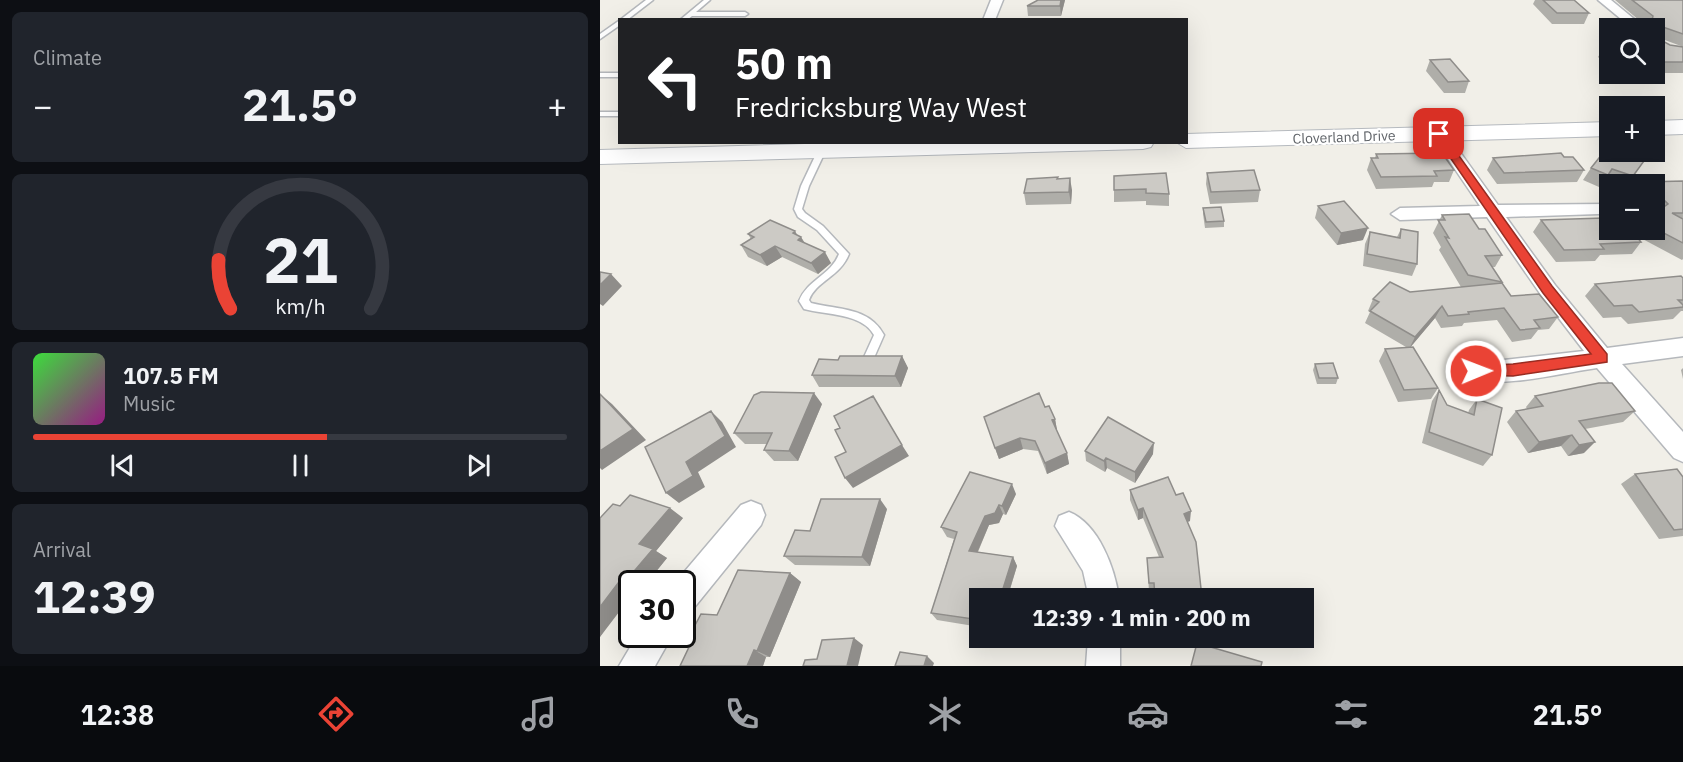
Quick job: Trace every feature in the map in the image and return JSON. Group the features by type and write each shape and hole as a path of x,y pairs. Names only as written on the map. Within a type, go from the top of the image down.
{"street":[{"path":"990,18 997,0"},
{"path":"1604,0 1626,18"},
{"path":"1665,128 1683,127"},
{"name":"Cloverland Drive","path":"1188,141 1599,129"},
{"path":"1439,134 1548,290 1602,358 1683,450"},
{"path":"600,157 1039,144"},
{"path":"1400,214 1599,208"},
{"path":"1476,371 1513,370 1683,347"},
{"path":"696,581 751,515"},
{"path":"1069,526 1097,565 1102,588"},
{"path":"636,666 648,648"},
{"path":"1103,666 1104,648"}],"lane":[{"path":"626,18 650,0"},
{"path":"685,18 707,0"},
{"path":"690,14 745,14 741,18"},
{"path":"600,36 618,23"},
{"path":"600,75 618,73"},
{"path":"600,114 618,114"},
{"path":"821,152 805,186 798,209 801,215 820,228 844,254 838,268 807,293 804,301 808,306 859,318 873,325 879,335 869,357"}],"building":[{"path":"1038,0 1061,0 1060,6 1027,6"},
{"path":"1543,0 1574,0 1589,13 1557,13"},
{"path":"1632,0 1683,0 1683,34 1665,28 1665,18 1652,18 1653,16"},
{"path":"1665,42 1683,47 1683,62 1665,62"},
{"path":"1450,59 1469,81 1448,82 1430,60"},
{"path":"1442,153 1454,170 1434,171 1437,176 1381,177 1371,158 1378,158 1376,154"},
{"path":"1561,153 1564,157 1573,157 1584,170 1504,173 1493,158"},
{"path":"1599,158 1599,162 1643,162 1634,174 1612,169 1609,174 1606,174 1591,168"},
{"path":"1254,170 1260,190 1211,192 1207,173"},
{"path":"1166,173 1169,194 1146,193 1146,189 1114,190 1114,176"},
{"path":"1058,177 1057,179 1070,178 1069,192 1024,193 1027,179"},
{"path":"1665,181 1683,181 1683,213 1672,213 1683,219 1683,243 1665,234 1665,206 1668,204 1665,201"},
{"path":"1344,201 1368,228 1341,233 1318,206"},
{"path":"1221,207 1224,221 1206,222 1203,208"},
{"path":"1469,214 1479,229 1485,229 1502,255 1485,256 1502,282 1468,275 1445,237 1449,238 1438,220 1445,220 1442,215"},
{"path":"1599,218 1599,240 1639,240 1641,242 1600,244 1604,249 1564,250 1541,220"},
{"path":"770,220 795,231 793,233 801,237 798,240 825,252 811,263 775,246 760,255 741,245 754,237 748,234"},
{"path":"1401,229 1418,232 1417,264 1367,254 1370,232 1400,238"},
{"path":"600,272 611,274 600,285"},
{"path":"1681,276 1683,278 1683,300 1678,300 1683,307 1639,312 1632,305 1614,306 1595,284"},
{"path":"1390,282 1410,292 1502,283 1511,296 1539,294 1558,317 1534,320 1540,328 1520,330 1504,308 1448,316 1442,306 1415,337 1370,311 1379,302 1373,299"},
{"path":"1413,347 1438,388 1404,390 1385,349"},
{"path":"840,356 902,356 895,376 812,375 819,359 838,360"},
{"path":"1333,363 1338,378 1319,378 1315,364"},
{"path":"1599,383 1612,383 1635,411 1579,421 1595,442 1579,445 1572,435 1539,442 1516,411 1543,406 1535,396"},
{"path":"1439,390 1447,405 1474,415 1477,399 1502,408 1492,455 1429,432"},
{"path":"761,392 814,393 789,451 764,450 772,433 734,433 754,395"},
{"path":"1039,393 1045,407 1049,406 1055,419 1052,420 1067,453 1045,463 1035,441 1020,438 995,448 984,417"},
{"path":"600,394 633,429 600,451"},
{"path":"873,396 902,445 845,478 835,457 846,452 835,430 840,428 834,416"},
{"path":"711,411 725,436 686,462 693,476 666,493 645,447"},
{"path":"1108,417 1154,443 1135,472 1106,458 1104,461 1085,451"},
{"path":"1677,469 1683,477 1683,529 1674,530 1635,474"},
{"path":"970,472 1012,484 1002,506 999,505 995,513 985,516 969,551 1013,557 1003,588 969,588 969,618 931,613 957,532 941,527"},
{"path":"1168,477 1176,495 1183,493 1191,511 1184,514 1196,542 1201,588 1154,588 1154,583 1149,583 1147,558 1163,557 1143,508 1138,510 1130,490"},
{"path":"630,495 670,508 639,544 653,549 635,570 618,570 618,583 600,607 600,518 613,504 620,506"},
{"path":"821,499 880,499 862,557 784,556 795,530 810,531"},
{"path":"738,570 790,573 757,651 754,650 747,666 680,666 689,648 696,648 696,623 701,614 717,615"},
{"path":"854,638 847,666 803,666 805,660 817,659 822,640"},
{"path":"1196,648 1214,648 1262,662 1261,666 1191,666"},
{"path":"900,652 927,656 924,666 895,666"}],"route":[{"path":"1439,134 1548,290 1602,358 1513,370 1476,371"}]}
